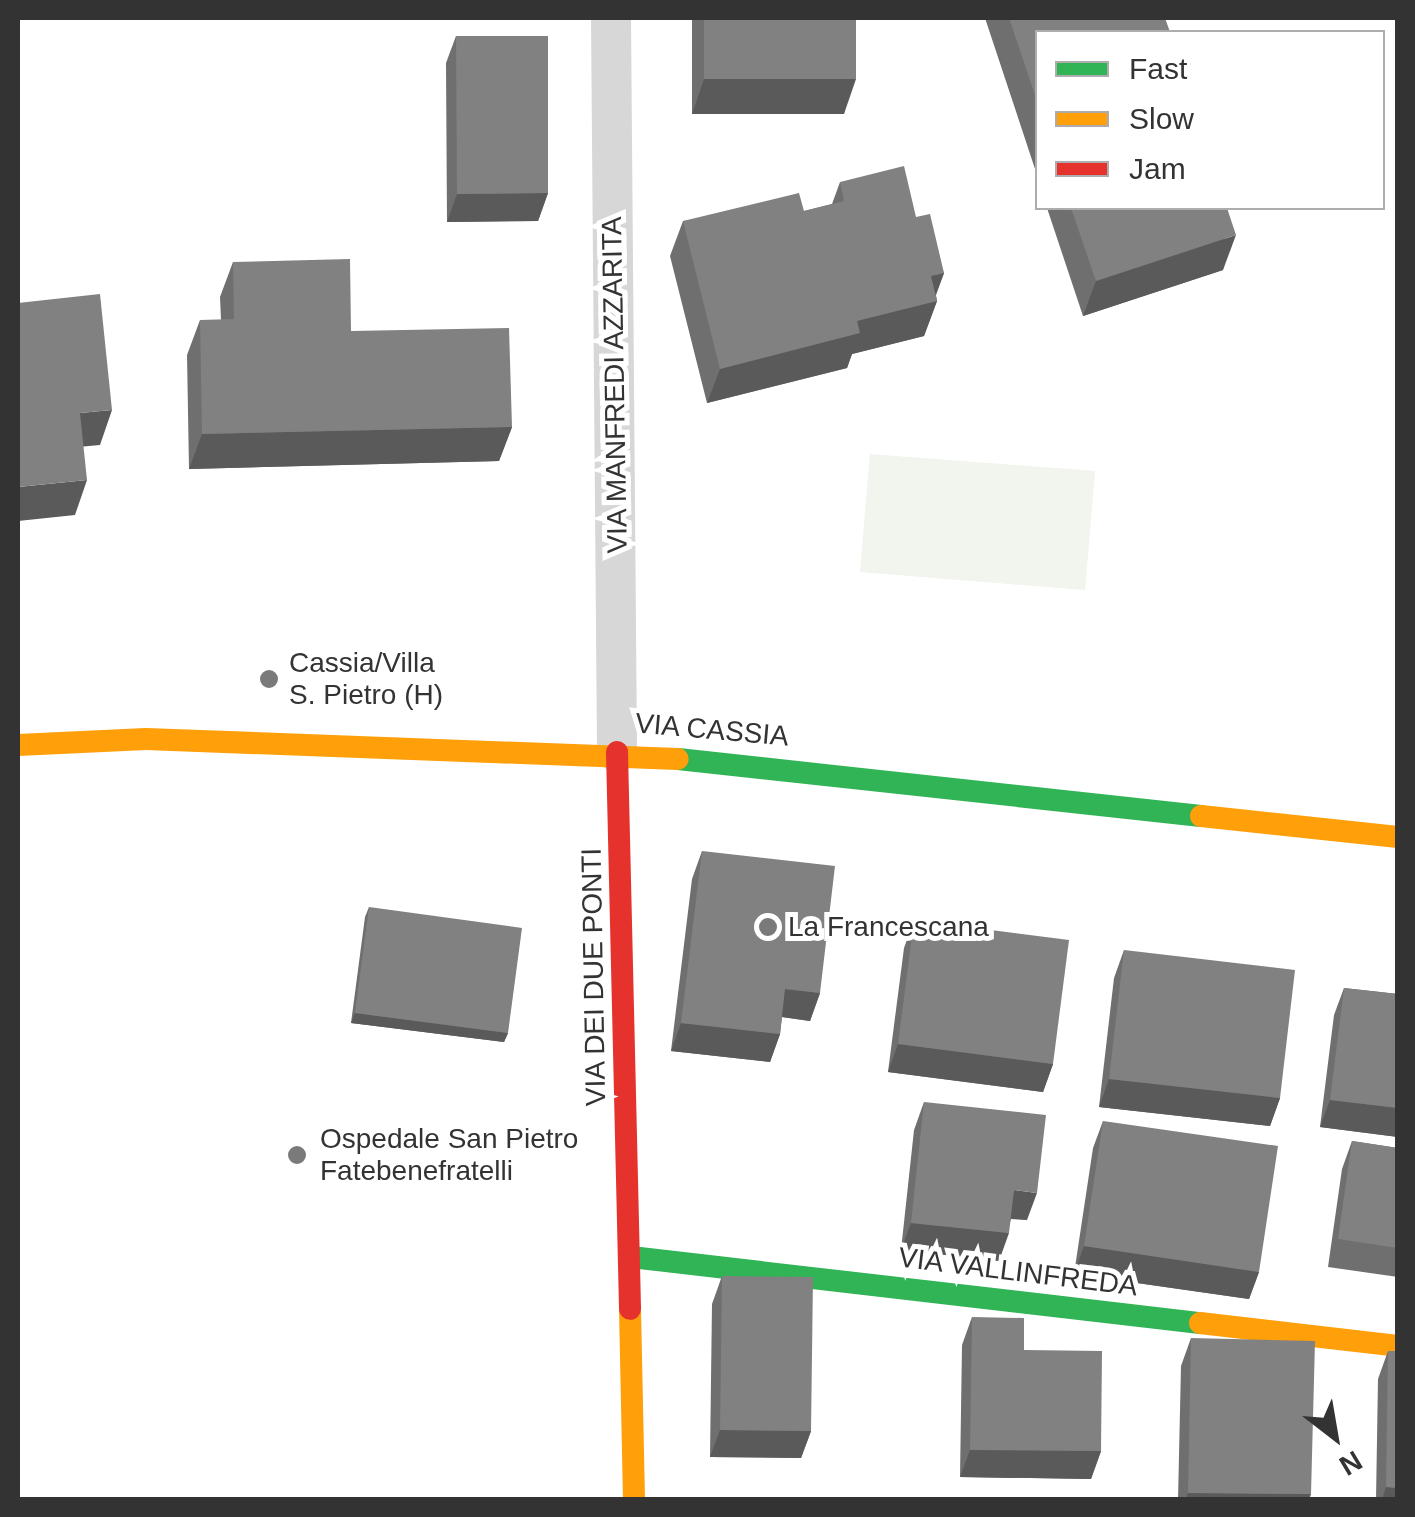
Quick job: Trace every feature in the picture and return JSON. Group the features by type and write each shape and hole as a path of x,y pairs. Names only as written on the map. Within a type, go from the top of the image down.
{"street":[{"name":"VIA MANFREDI AZZARITA","path":"612,18 617,752"},
{"name":"VIA CASSIA","path":"18,745 146,739 617,752 1398,838"},
{"name":"VIA DEI DUE PONTI","path":"617,752 634,1500"},
{"name":"VIA VALLINFREDA","path":"631,1257 1398,1346"}],"shaded area":[{"path":"870,454 1095,471 1085,590 860,572"}],"building":[{"path":"704,18 856,18 856,79 704,79"},
{"path":"1009,18 1165,18 1169,30 1035,30 1035,95"},
{"path":"456,36 548,36 548,193 457,194"},
{"path":"904,166 916,217 930,214 944,273 931,276 937,301 857,321 860,333 720,369 683,221 799,193 804,211 844,201 840,182"},
{"path":"1072,210 1228,210 1236,235 1096,281"},
{"path":"350,259 351,331 509,328 512,427 202,434 200,320 234,319 233,262"},
{"path":"100,294 112,410 80,413 87,480 18,487 18,303"},
{"path":"702,851 835,866 820,993 785,989 780,1034 681,1023"},
{"path":"369,907 522,928 508,1033 355,1013"},
{"path":"914,920 1069,940 1053,1064 898,1044"},
{"path":"1124,950 1295,970 1280,1098 1109,1079"},
{"path":"1344,988 1398,994 1398,1108 1330,1100"},
{"path":"924,1102 1046,1115 1037,1193 1014,1190 1009,1233 911,1223"},
{"path":"1103,1121 1278,1146 1259,1272 1084,1246"},
{"path":"1352,1141 1398,1148 1398,1248 1338,1239"},
{"path":"722,1276 813,1277 811,1431 720,1430"},
{"path":"972,1317 1024,1318 1024,1350 1102,1351 1101,1451 970,1450"},
{"path":"1191,1338 1315,1341 1311,1494 1188,1493"},
{"path":"1388,1351 1398,1351 1398,1488 1386,1487"},
{"path":"800,1497 800,1500 718,1500"}],"traffic: fast":[{"path":"678,759 1201,816"},
{"path":"631,1257 1200,1323"}],"traffic: slow":[{"path":"18,745 146,739 678,759"},
{"path":"1201,816 1398,837"},
{"path":"630,1309 634,1500"},
{"path":"1200,1323 1398,1346"}],"traffic: jam":[{"path":"617,752 630,1309"}],"place":[{"name":"Cassia/Villa S. Pietro (H)","path":"269,679"},
{"name":"La Francescana","path":"768,927"},
{"name":"Ospedale San Pietro Fatebenefratelli","path":"297,1155"}]}
